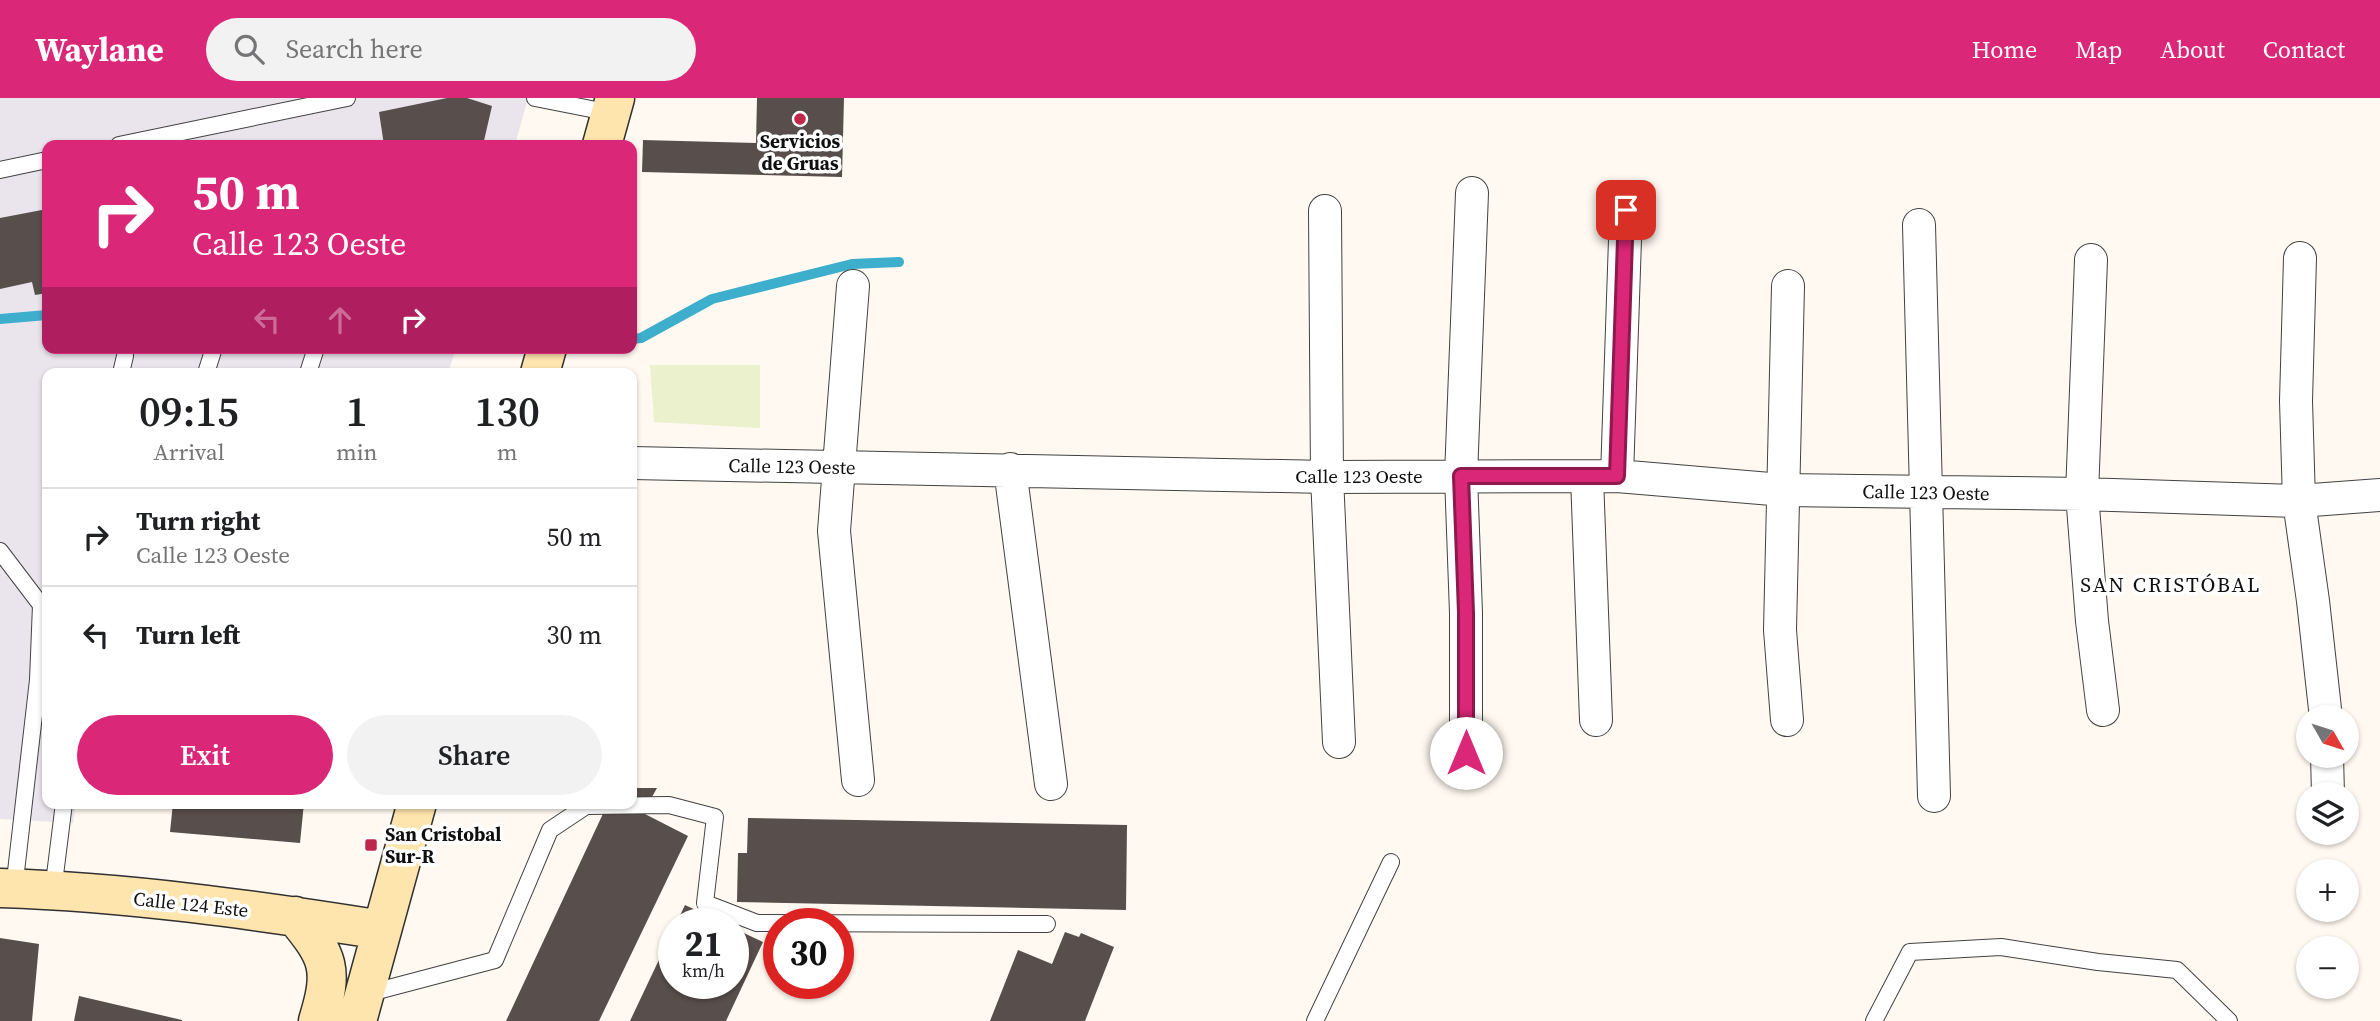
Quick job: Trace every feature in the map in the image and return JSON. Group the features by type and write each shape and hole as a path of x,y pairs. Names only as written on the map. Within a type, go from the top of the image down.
{"main road":[{"path":"360,1008 415,809"},
{"name":"Calle 124 Este","path":"7,889 53,891 295,916 382,930"},
{"path":"295,916 317,943 327,965 327,990 318,1021"}],"street":[{"path":"1466,753 1466,613 1461,476 1472,193"},
{"path":"1596,720 1602,477 1626,210"},
{"path":"1325,211 1327,477 1339,742"},
{"path":"1919,225 1934,796"},
{"path":"2300,258 2296,401 2299,501 2325,705"},
{"path":"2091,260 2082,494 2092,621 2103,710"},
{"path":"852,286 834,531 858,780"},
{"path":"1787,720 1780,630 1788,286"},
{"name":"Calle 123 Oeste","path":"637,463 1327,477 1602,477 1783,490 2082,494 2299,501 2380,495"},
{"path":"1010,469 1051,784"}],"lane":[{"path":"143,140 348,98"},
{"path":"535,98 610,119"},
{"path":"0,170 42,161"},
{"path":"122,368 125,356"},
{"path":"0,551 42,603"},
{"path":"7,889 38,680 42,630"},
{"path":"637,805 669,805 715,817 705,903 757,923 1047,924"},
{"path":"53,891 63,809"},
{"path":"360,1008 495,960 550,830 582,809"},
{"path":"1315,1021 1391,862"},
{"path":"1874,1021 1910,951 2001,947 2098,962 2177,970 2229,1021"}],"shaded area":[{"path":"0,98 528,98 516,140 42,140 42,354 454,354 450,368 42,368 42,809 75,809 73,823 0,819"}],"green space":[{"path":"650,365 760,365 760,428 654,422"}],"building":[{"path":"447,98 467,98 492,106 484,140 383,140 379,112"},
{"name":"Servicios de Gruas","path":"757,98 844,98 842,177 642,172 643,140 756,143"},
{"path":"42,210 42,294 35,295 32,282 0,289 0,218"},
{"path":"637,788 657,788 643,813 688,836 599,1021 506,1021 605,809 637,809"},
{"path":"172,809 303,809 300,843 170,832"},
{"path":"748,818 1127,825 1126,910 737,902 738,853 747,853"},
{"path":"1065,932 1079,937 1081,933 1114,947 1085,1021 990,1021 1018,950 1052,964"},
{"path":"749,935 763,942 749,972"},
{"path":"0,938 39,944 32,1021 0,1021"},
{"path":"658,962 658,999 736,999 726,1021 630,1021"},
{"path":"79,996 182,1020 182,1021 74,1021"}],"waterway":[{"path":"637,338 712,299 852,264 899,262"},
{"path":"0,319 42,315"}],"place":[{"name":"Servicios de Gruas","path":"800,119"},
{"name":"San Cristobal Sur-R","path":"371,845"}],"district":[{"name":"SAN CRISTÓBAL","path":"2171,585"}],"route":[{"path":"1466,753 1466,613 1461,476 1617,476 1626,210"}]}
